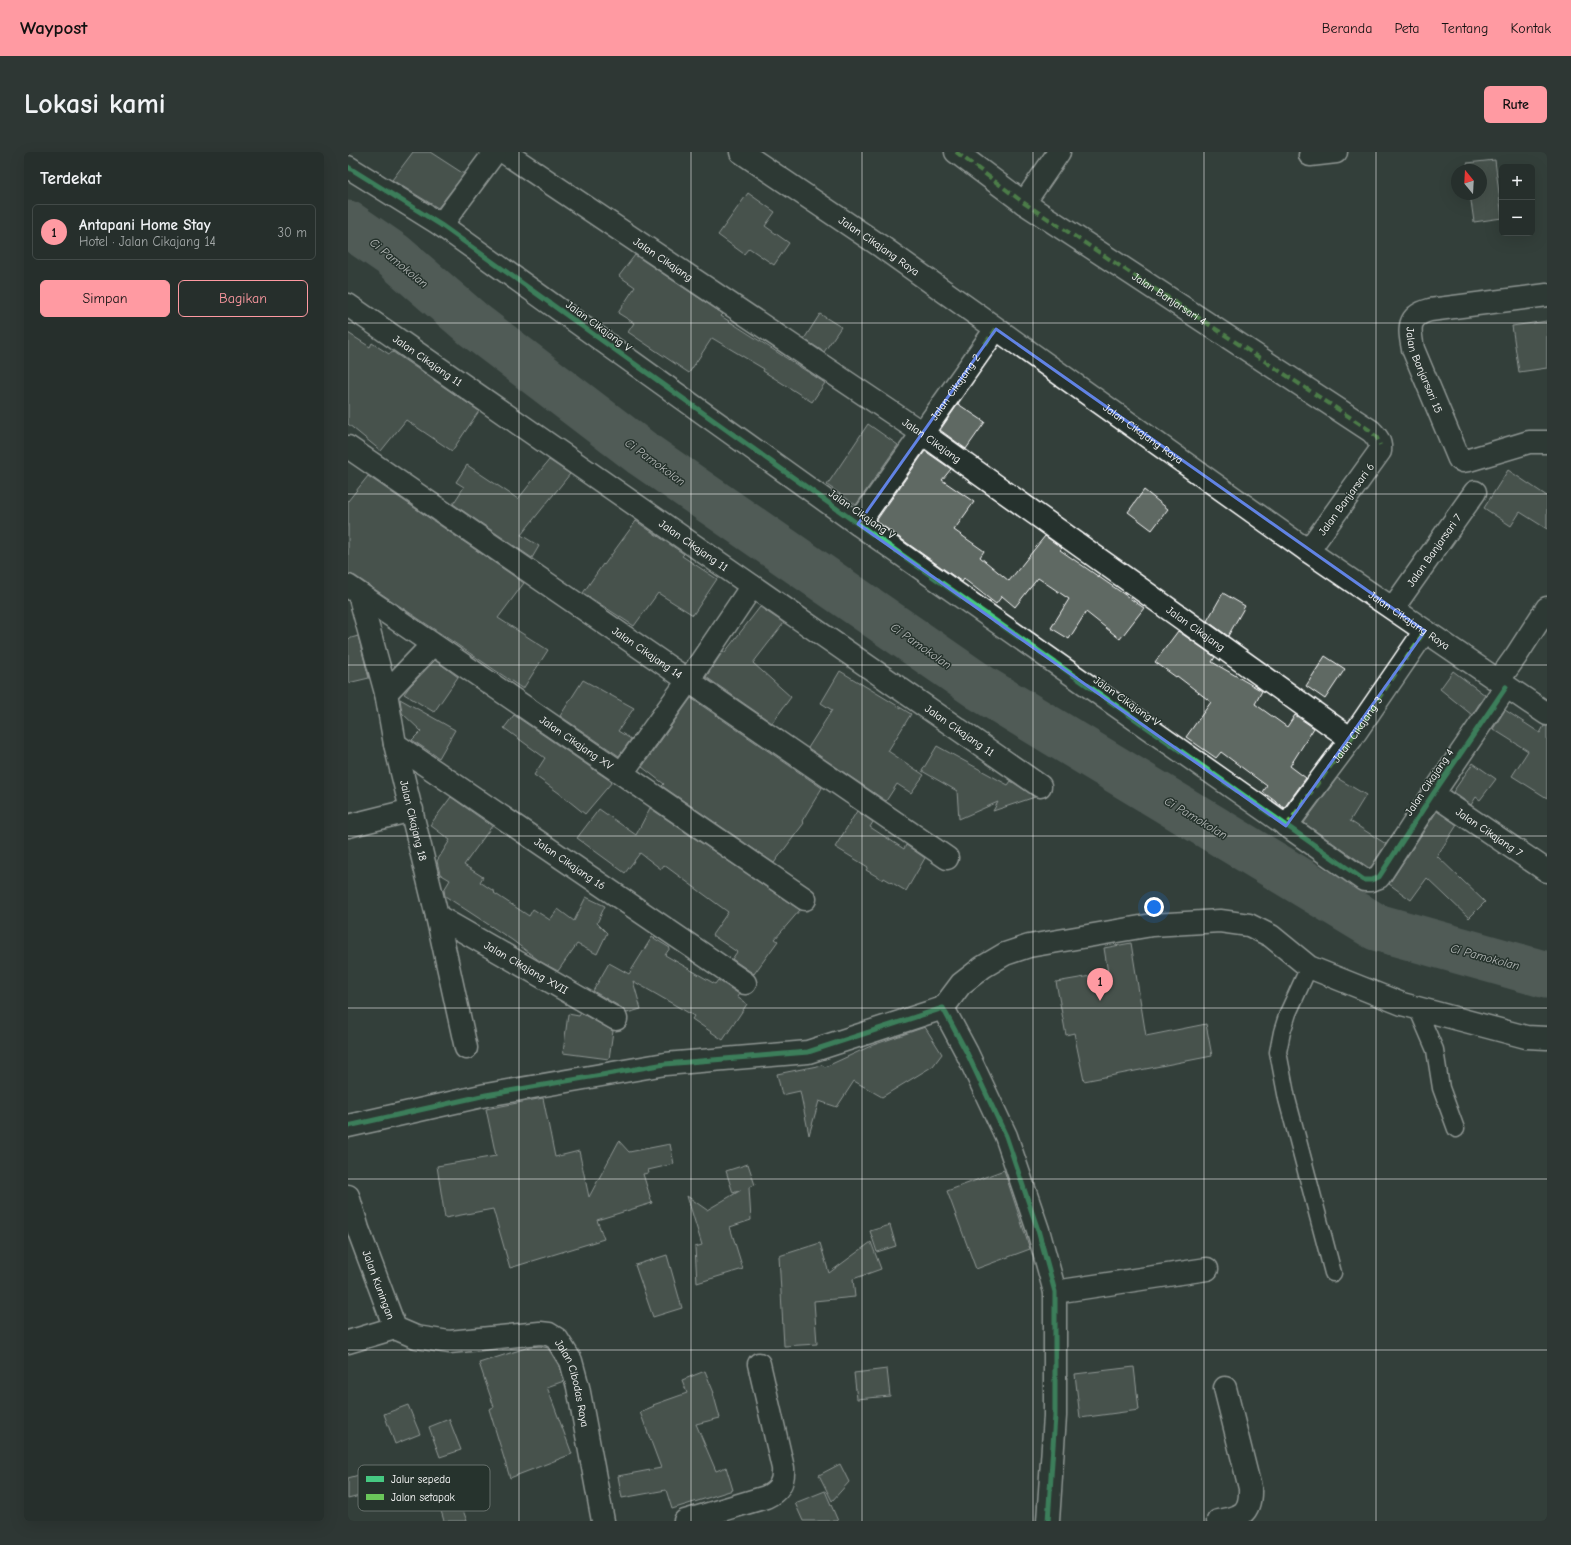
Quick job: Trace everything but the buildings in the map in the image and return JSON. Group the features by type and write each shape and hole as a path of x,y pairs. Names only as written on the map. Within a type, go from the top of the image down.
{"street":[{"path":"441,225 495,152"},
{"name":"Jalan Cikajang","path":"504,152 922,433 1351,739"},
{"name":"Jalan Banjarsari 4","path":"956,152 1024,203 1371,431 1377,438 1380,445"},
{"path":"1024,203 1059,152"},
{"path":"1310,155 1336,152"},
{"name":"Jalan Cikajang Raya","path":"751,155 1308,551 1547,714"},
{"name":"Jalan Cikajang V","path":"348,167 441,225 858,524 1364,880"},
{"name":"Jalan Banjarsari 15","path":"1547,295 1420,312 1412,319 1410,332 1413,349 1459,459 1463,461 1469,460 1529,442 1547,442"},
{"name":"Jalan Cikajang 11","path":"349,308 1040,786"},
{"name":"Jalan Cikajang 2","path":"858,524 996,329"},
{"name":"Jalan Banjarsari 6","path":"1308,551 1374,460 1380,451 1380,445"},
{"name":"Jalan Cikajang 14","path":"348,446 947,858"},
{"name":"Jalan Banjarsari 7","path":"1393,608 1475,492"},
{"path":"622,773 688,681 752,586"},
{"name":"Jalan Cikajang XV","path":"354,590 432,645 805,899"},
{"name":"Jalan Cikajang 18","path":"354,590 386,693 395,744 437,916 466,1048"},
{"name":"Jalan Cikajang 4","path":"1364,880 1374,880 1379,877 1502,684 1516,656 1547,608"},
{"name":"Jalan Cikajang 3","path":"1286,826 1351,739 1425,631"},
{"path":"386,693 432,645"},
{"name":"Jalan Cikajang 16","path":"395,744 745,983"},
{"name":"Jalan Cikajang 7","path":"1432,794 1547,870"},
{"path":"348,826 412,810"},
{"name":"Jalan Cikajang XVII","path":"437,916 616,1019"},
{"path":"348,1126 486,1095 657,1065 808,1052 943,1008 962,984 983,967 1005,954 1030,946 1152,925 1197,921 1220,921 1249,926 1271,936 1309,967 1402,1004 1526,1037 1547,1038"},
{"path":"943,1008 967,1053 1006,1136 1038,1230 1055,1292 1055,1416 1048,1521"},
{"name":"Jalan Kuningan","path":"348,1196 353,1230 396,1328"},
{"path":"1055,1292 1207,1269"},
{"path":"348,1342 396,1328"},
{"name":"Jalan Cibodas Raya","path":"396,1328 416,1337 449,1342 540,1333 549,1334 556,1338 571,1361 578,1387 603,1521"},
{"path":"685,1521 766,1497 774,1493 779,1488 782,1481 783,1468 759,1364"},
{"path":"1218,1521 1235,1518 1243,1514 1248,1508 1250,1499 1250,1488 1225,1388"}],"lane":[{"path":"1309,967 1288,1013 1278,1052 1286,1099 1333,1273"},
{"path":"1417,1008 1435,1050 1441,1088 1456,1129"}],"highlighted area":[{"path":"996,329 1425,631 1286,826 858,524"}],"waterway":[{"name":"Ci Pamokolan","path":"348,224 393,255 474,325 643,454 981,688 1376,927 1547,975"}],"marked path":[{"path":"956,152 1024,203 1371,431 1377,438 1380,445"},
{"path":"985,344 996,329"},
{"path":"1286,826 1351,739 1425,631"}],"cycle path":[{"path":"348,167 441,225 858,524 1364,880 1371,880 1379,877 1433,794 1506,687"},
{"path":"348,1126 486,1095 665,1064 808,1052 943,1008 967,1053 1006,1136 1038,1230 1055,1292 1055,1416 1048,1521"}],"place":[{"name":"Antapani Home Stay","path":"1100,1001"}]}
